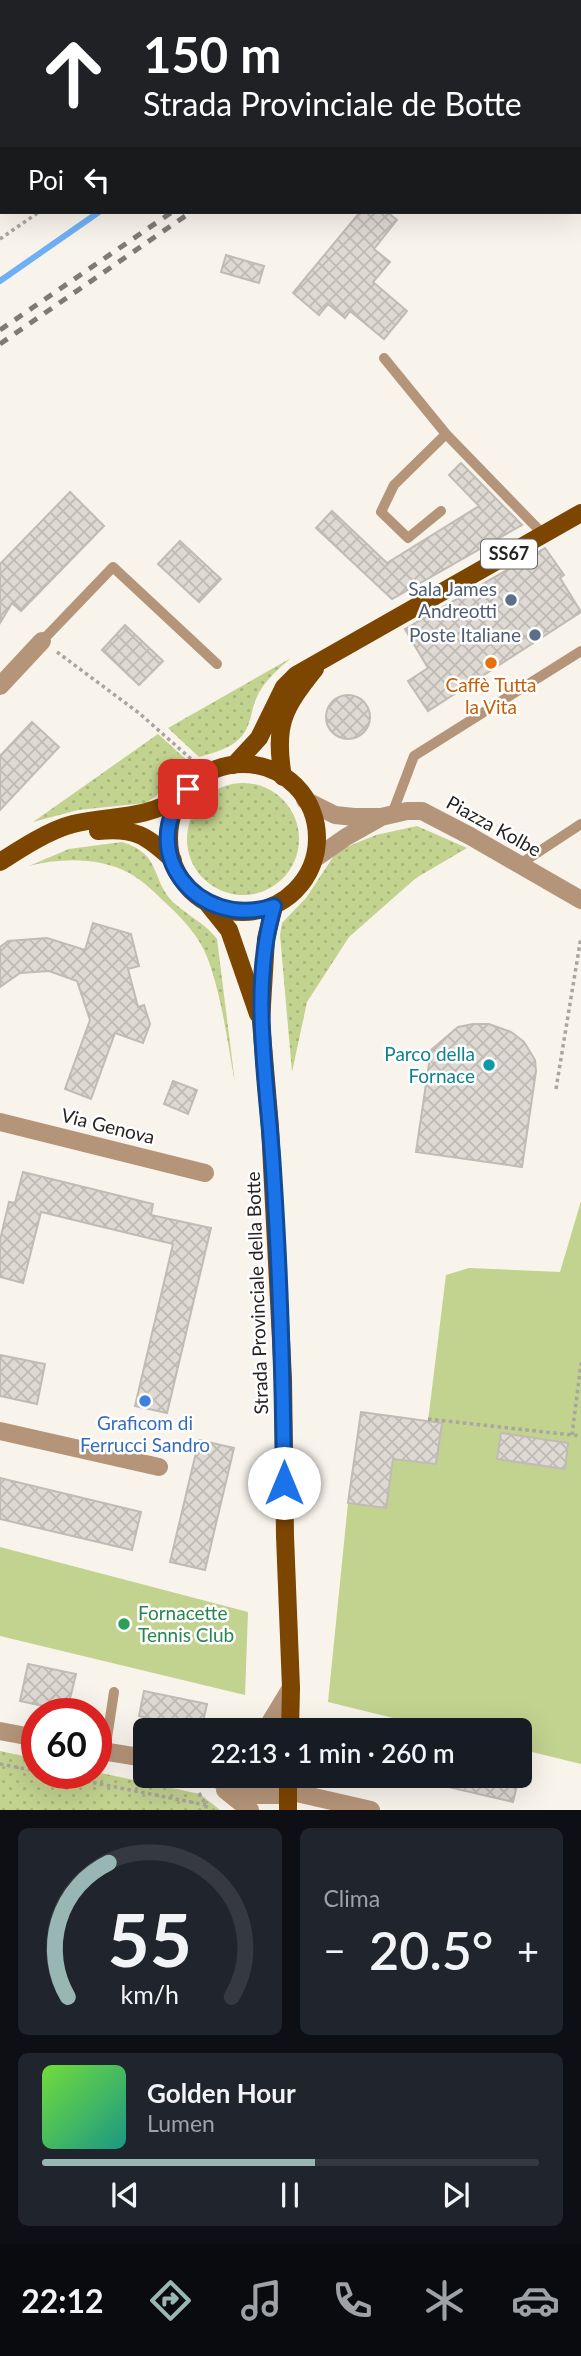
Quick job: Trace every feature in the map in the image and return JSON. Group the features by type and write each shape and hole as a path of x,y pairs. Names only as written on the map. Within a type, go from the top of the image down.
{"main road":[{"name":"SS67","path":"234,765 259,738 284,687 296,675 581,513"},
{"name":"SS67","path":"284,777 278,743 283,718 295,694 321,660"},
{"name":"SS67","path":"0,862 57,829 149,813 167,806 208,774 234,765 273,771 284,777 305,800 317,827 316,858"},
{"name":"SS67","path":"181,796 169,824 169,848 187,886 206,902"},
{"name":"SS67","path":"33,844 70,835 130,830 152,841 173,860"},
{"path":"206,902 232,911 259,911 274,906 298,887 316,858"},
{"path":"206,902 229,930 261,1021"},
{"path":"261,1021 267,939 274,906"},
{"name":"Strada Provinciale della Botte","path":"261,1021 277,1236 290,1718"}],"street":[{"path":"0,686 42,641"},
{"name":"Piazza Kolbe","path":"305,800 335,815 354,817 422,811 581,900"},
{"name":"Piazza Kolbe","path":"316,858 346,837 387,815"},
{"name":"Via Genova","path":"0,1122 205,1173"},
{"path":"0,1431 159,1467"},
{"path":"273,1718 291,1688"},
{"path":"0,1731 21,1735"},
{"path":"112,1752 133,1756"},
{"path":"221,1788 250,1810"},
{"path":"239,1788 257,1795 273,1797 286,1788 371,1810"}],"lane":[{"path":"384,358 446,435 543,534"},
{"path":"441,510 408,538 381,512 394,485 446,435"},
{"path":"42,641 113,567 217,664"},
{"path":"387,815 414,756 581,651"},
{"path":"520,864 581,824"},
{"path":"112,1700 114,1692"}],"path":[{"path":"0,239 36,214"},
{"path":"42,641 139,713 208,774"},
{"path":"556,1089 581,937"},
{"path":"572,1435 581,1363"},
{"path":"428,1419 581,1436"},
{"path":"0,1764 21,1768"},
{"path":"112,1786 206,1805"}],"green space":[{"path":"291,658 262,687 246,730 230,745 199,757 168,728"},
{"path":"158,734 190,763 155,797 146,803 78,810 33,822"},
{"path":"243,783 264,787 283,799 295,818 299,839 295,860 283,879 264,891 243,895 222,891 203,879 191,860 187,839 191,818 203,799 222,787"},
{"path":"417,826 467,848 416,878 349,937 307,1002 292,1072 280,935 282,923 306,898 337,851 376,835"},
{"path":"122,842 144,854 174,903 217,939 235,1083 211,968 200,942 183,920 145,884 117,868 79,860 53,861 29,866 69,849"},
{"path":"581,1201 581,1764 532,1752 532,1718 393,1718 328,1702 348,1503 361,1412 428,1421 446,1275 469,1268 560,1272"},
{"name":"Fornacette Tennis Club","path":"0,1547 248,1612 245,1695 0,1636"},
{"path":"0,1751 21,1756 21,1789 112,1789 112,1775 133,1780 133,1788 172,1788 200,1794 220,1810 0,1810"}],"building":[{"path":"358,214 390,214 397,220 374,249 390,262 373,282 407,311 384,339 350,311 345,318 328,304 319,315 293,293"},
{"path":"226,255 264,266 259,283 221,272"},
{"path":"461,463 522,525 392,599 316,528 332,511 387,563 479,506 449,475"},
{"path":"70,492 104,526 21,611 12,603 0,623 0,564"},
{"path":"180,541 221,579 199,602 158,564"},
{"path":"545,548 564,575 560,578 581,612 428,711 408,681 428,668 405,629"},
{"path":"125,625 163,661 139,685 102,650"},
{"path":"348,695 363,702 370,717 363,732 348,739 333,732 326,717 333,702"},
{"path":"32,722 59,747 0,810 0,756"},
{"path":"93,923 131,934 139,966 128,969 138,1007 144,1005 150,1024 143,1043 115,1033 91,1099 65,1089 90,1020 77,981 49,971 20,973 0,987 0,947 8,941 47,938 85,950"},
{"path":"489,1024 511,1032 524,1042 535,1060 536,1071 522,1167 416,1152 431,1050 458,1027"},
{"path":"173,1081 197,1090 188,1114 164,1104"},
{"path":"23,1172 153,1204 151,1215 211,1228 167,1413 135,1406 173,1244 41,1212 23,1283 0,1277 0,1240 9,1202 15,1203"},
{"path":"0,1355 45,1364 37,1404 0,1396"},
{"path":"361,1412 442,1423 436,1464 393,1459 386,1508 348,1503"},
{"path":"501,1433 568,1443 565,1469 497,1459"},
{"path":"199,1440 234,1448 205,1570 170,1562"},
{"path":"0,1478 141,1512 132,1550 0,1519"},
{"path":"28,1664 76,1674 70,1698 21,1698 20,1701"},
{"path":"144,1691 207,1704 204,1718 139,1716"},
{"path":"453,1788 516,1788 513,1802"}],"waterway":[{"path":"0,281 96,214"}],"railway":[{"path":"0,330 169,214"},
{"path":"0,344 188,214"}],"place":[{"name":"Sala James Andreotti","path":"511,600"},
{"name":"Poste Italiane","path":"535,635"},
{"name":"Caffè Tutta la Vita","path":"491,663"},
{"name":"Parco della Fornace","path":"489,1065"},
{"name":"Graficom di Ferrucci Sandro","path":"145,1401"},
{"name":"Fornacette Tennis Club","path":"124,1624"}],"route":[{"path":"188,789 175,805 168,835 173,860 187,886 197,897 222,909 245,912 274,906 267,939 261,1021 277,1236 284,1483"}]}
